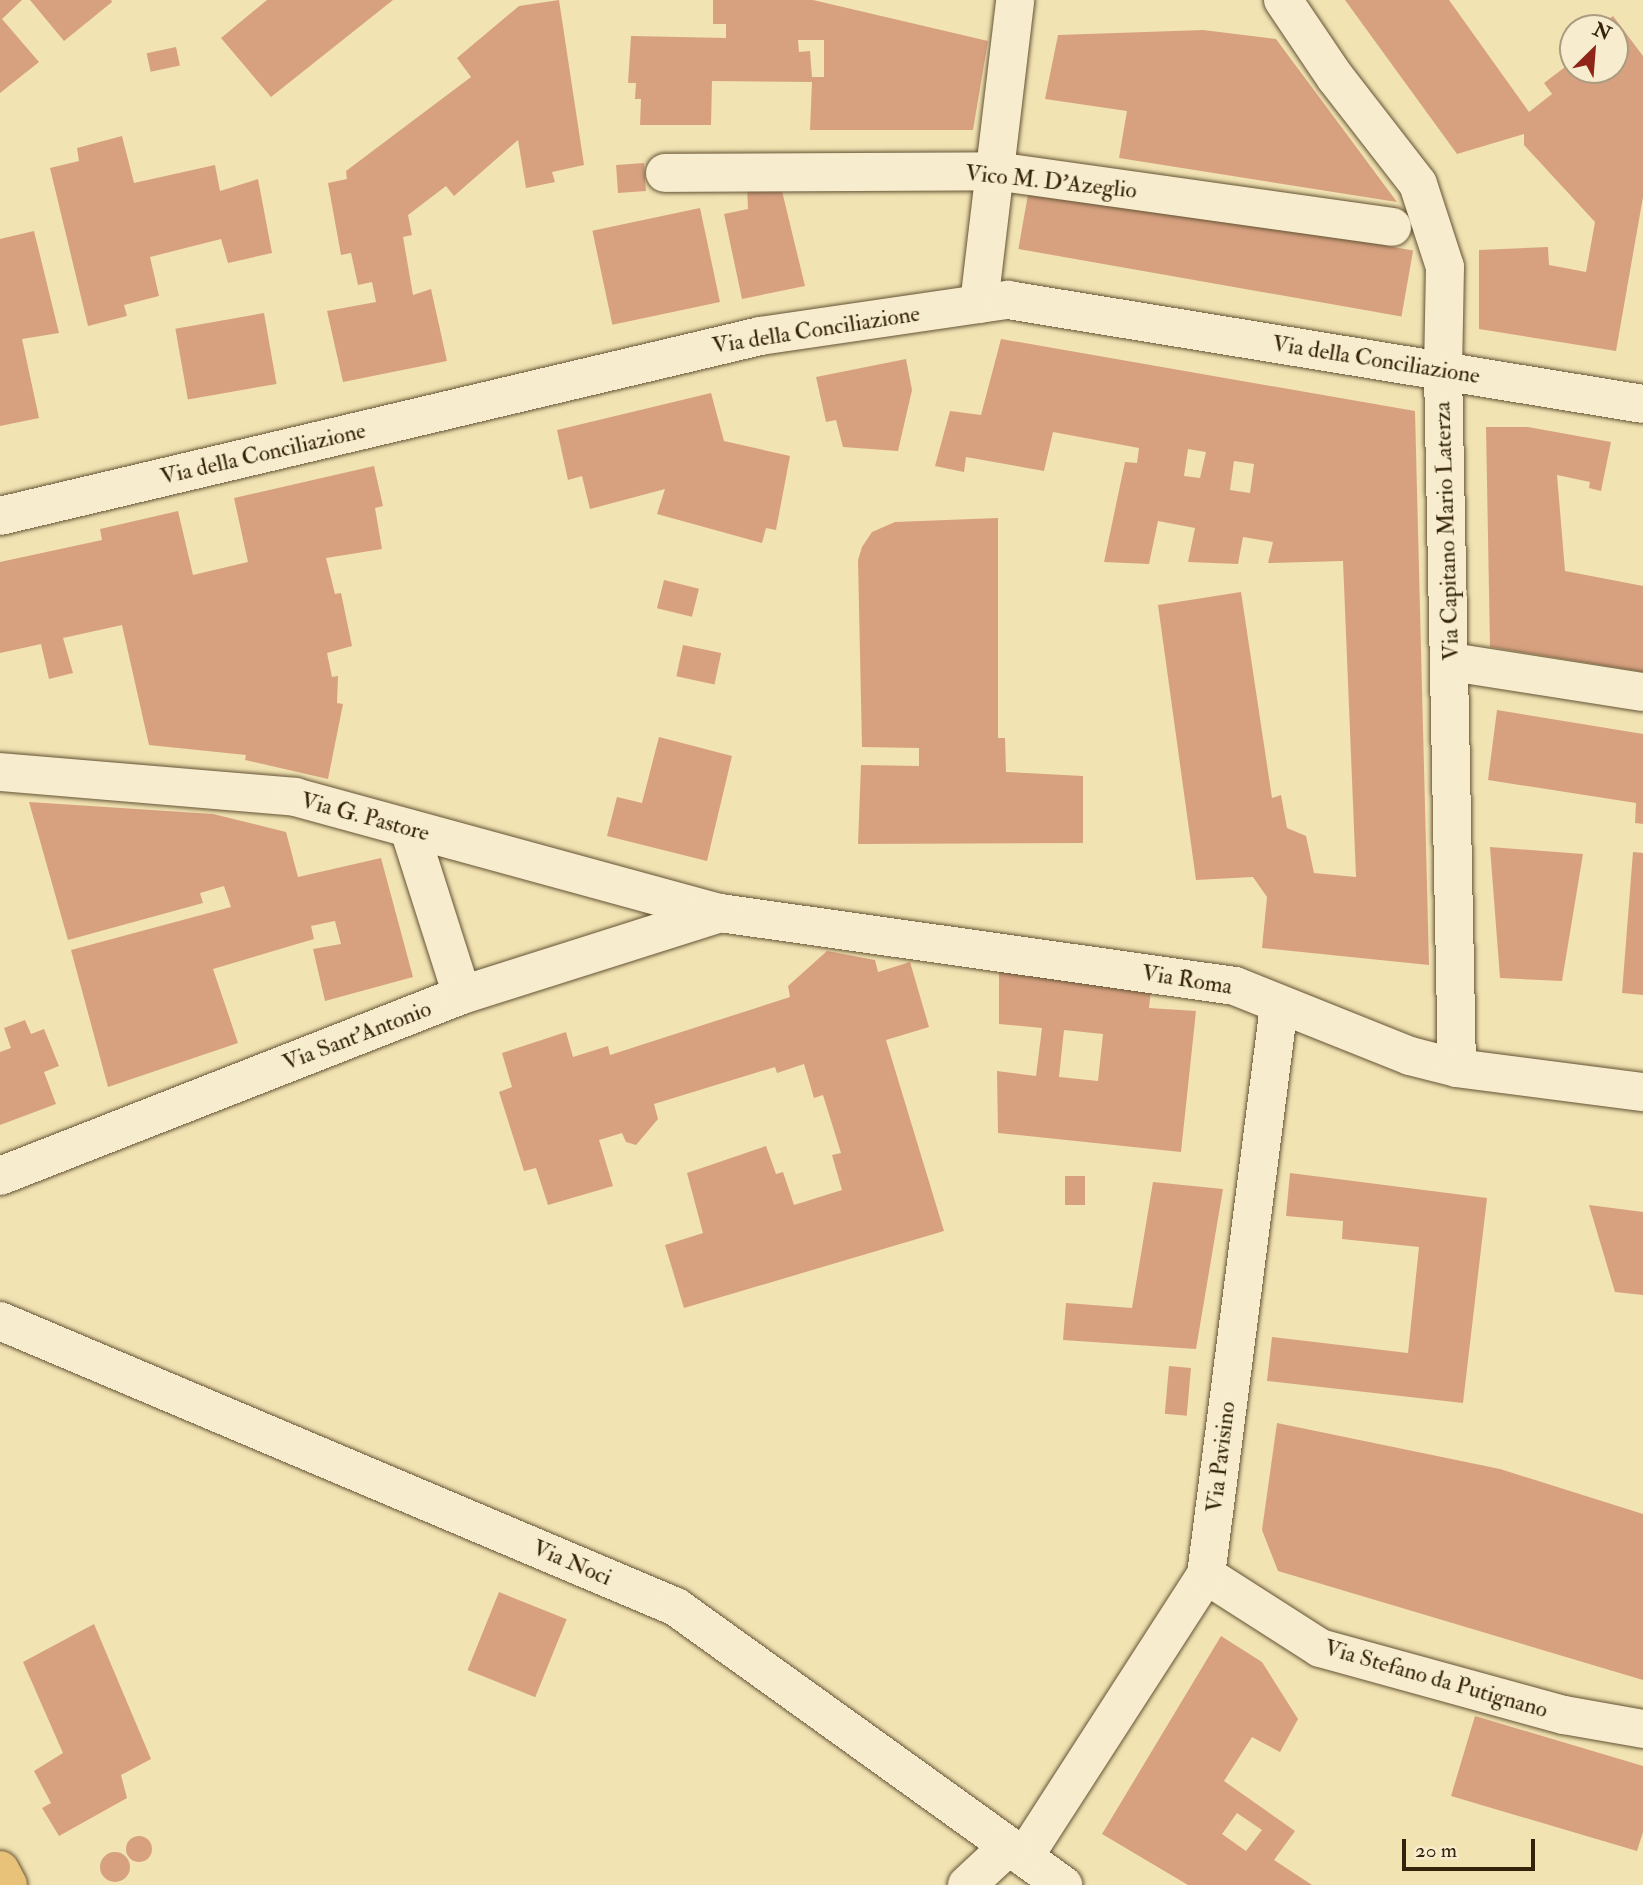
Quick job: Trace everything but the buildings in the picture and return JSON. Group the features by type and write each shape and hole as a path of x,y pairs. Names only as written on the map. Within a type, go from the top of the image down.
{"main road":[{"path":"0,1870 8,1885"}],"street":[{"path":"979,304 1015,0"},
{"name":"Via Capitano Mario Laterza","path":"1283,0 1335,77 1418,184 1445,267 1443,371 1451,662 1457,1068"},
{"name":"Vico M. D'Azeglio","path":"665,173 995,171 1392,227"},
{"name":"Via della Conciliazione","path":"0,516 760,336 1008,300 1643,404"},
{"path":"1451,662 1643,692"},
{"name":"Via G. Pastore","path":"0,772 295,797 720,913"},
{"path":"409,829 462,995"},
{"name":"Via Roma","path":"720,913 1235,986 1279,1006 1410,1056 1457,1068 1643,1092"},
{"name":"Via Sant'Antonio","path":"0,1176 462,995 720,913"},
{"name":"Via Pavisino","path":"967,1885 1017,1852 1206,1575 1279,1006"},
{"name":"Via Noci","path":"0,1309 15,1326 676,1607 1063,1885"},
{"name":"Via Stefano da Putignano","path":"1206,1575 1320,1648 1564,1715 1643,1729"}]}
